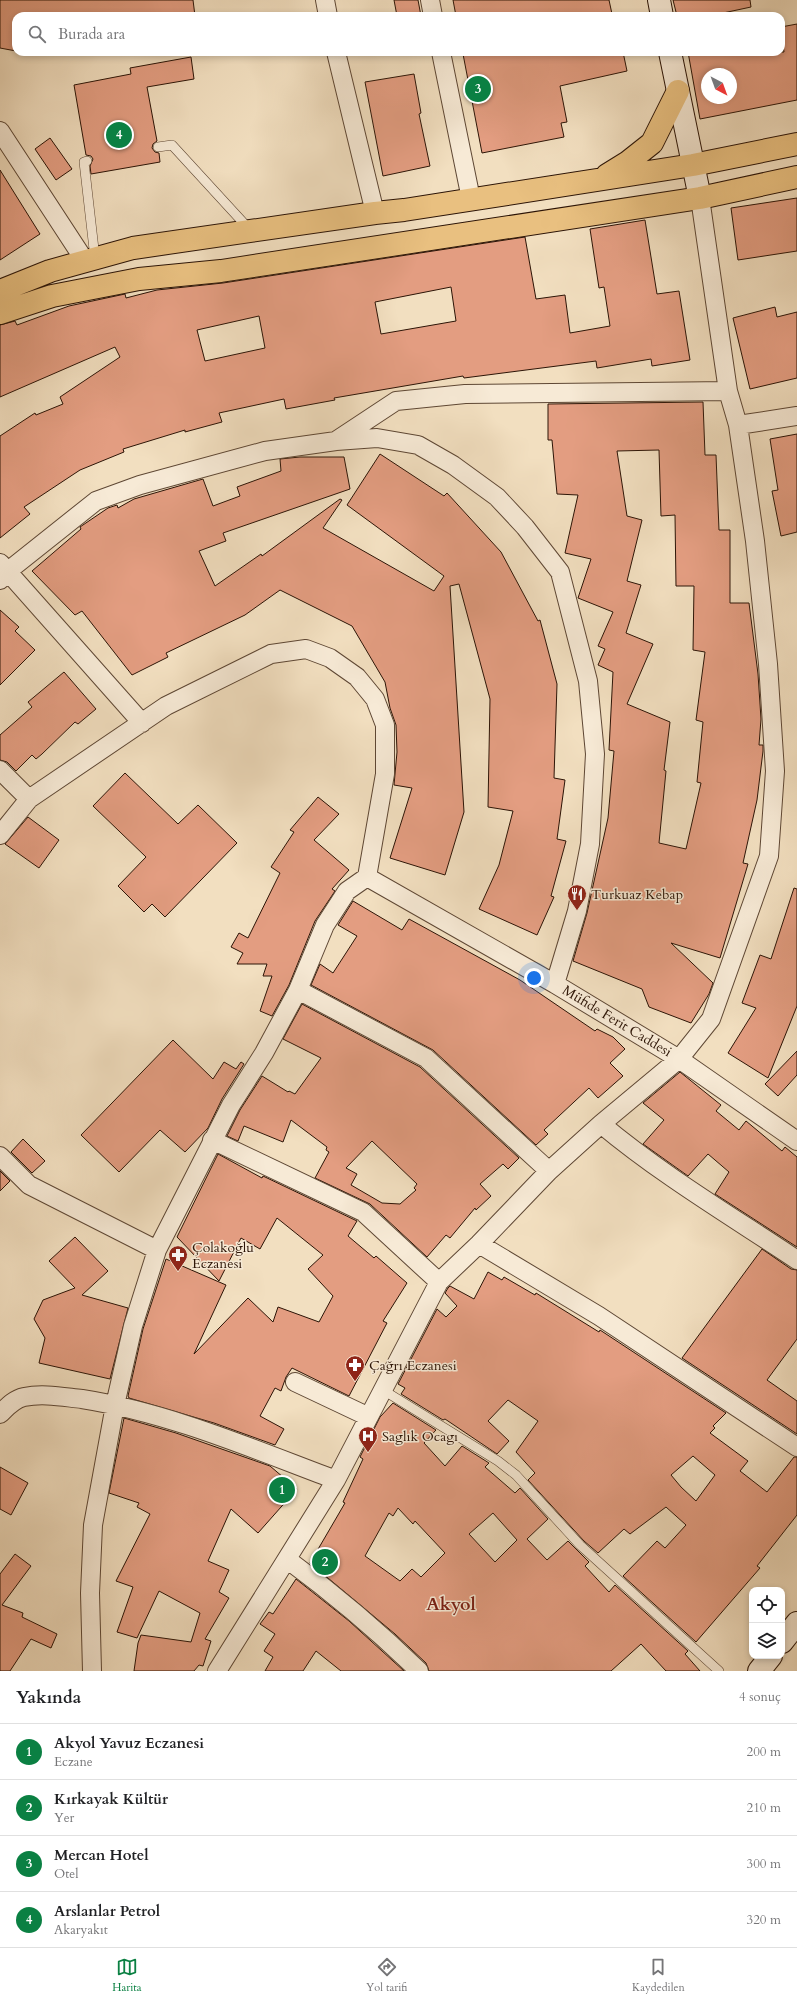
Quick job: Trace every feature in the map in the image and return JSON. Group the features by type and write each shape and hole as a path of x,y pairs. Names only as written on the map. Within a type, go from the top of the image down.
{"main road":[{"path":"659,0 661,12"},
{"path":"671,56 700,198"},
{"path":"600,179 628,162 652,143 678,91"},
{"path":"0,291 50,271 133,248 404,210 693,165 797,144"},
{"path":"0,313 52,296 139,279 221,271 700,198 797,177"},
{"path":"785,1638 797,1622"},
{"path":"759,1671 769,1659"}],"street":[{"path":"325,0 327,12"},
{"path":"430,0 432,12"},
{"path":"337,56 375,213"},
{"path":"442,56 471,199"},
{"path":"0,131 90,260"},
{"path":"217,1671 288,1560 336,1480 439,1282 479,1244 549,1170 601,1124 679,1059 711,1019 769,856 775,771 768,664 754,541 738,425 728,391 700,198"},
{"path":"336,441 396,401 464,394 728,391"},
{"path":"738,425 797,416"},
{"path":"142,722 3,571 96,501 140,485 265,451 336,441 377,438 418,445 453,465 497,497 525,527 560,572 588,681 595,754 590,844 577,911 555,984"},
{"path":"0,836 29,799 142,722 166,706 271,654 306,649 330,658 357,677 375,699 385,726 385,774 367,877 347,891 325,925 298,990 264,1053 231,1105 212,1140 157,1250 133,1326 115,1405 92,1525 90,1594 92,1671"},
{"path":"0,770 29,799"},
{"name":"Müfide Ferit Caddesi","path":"367,877 555,984 679,1059 797,1141"},
{"path":"298,990 426,1058 549,1170"},
{"path":"601,1124 682,1184 797,1260"},
{"path":"212,1140 363,1212 439,1282"},
{"path":"0,1156 29,1185 157,1250"},
{"path":"479,1244 599,1316 797,1447"},
{"path":"295,1382 369,1417"},
{"path":"0,1414 22,1397 34,1395 60,1396 115,1405 215,1434 336,1480"},
{"path":"288,1560 318,1582 378,1632 419,1671"}],"lane":[{"path":"158,147 172,145 250,231"},
{"path":"87,161 84,162 90,260"},
{"path":"383,1390 512,1471 580,1545 719,1671"}],"building":[{"path":"0,0 193,0 194,12 12,12 12,50 0,48"},
{"path":"394,0 418,0 420,12 396,12"},
{"path":"453,0 609,0 612,12 455,12"},
{"path":"673,0 750,0 751,7 728,12 676,12"},
{"path":"797,24 797,100 700,119 689,56 785,56 785,26"},
{"path":"463,56 624,56 627,71 560,86 567,122 561,123 564,137 482,153"},
{"path":"191,57 194,79 147,87 157,141 153,144 152,148 155,152 159,153 160,162 91,174 90,166 93,159 91,156 86,155 74,85 131,74 130,68"},
{"path":"414,74 421,113 419,114 430,166 383,176 365,82"},
{"path":"50,138 72,169 56,180 35,149"},
{"path":"0,170 40,234 0,260"},
{"path":"797,198 797,251 738,260 731,208"},
{"path":"645,220 657,294 679,291 690,360 652,366 651,359 597,368 596,361 464,378 463,376 334,398 335,400 286,409 284,399 219,413 222,422 185,432 185,430 123,449 124,452 80,470 24,507 30,514 0,538 0,436 35,413 36,415 63,404 60,397 120,357 115,347 0,397 0,325 15,321 17,325 69,306 125,294 126,298 157,290 223,283 525,237 536,299 565,295 570,333 610,326 604,287 599,288 590,229","holes":["451,287 456,321 381,334 375,302","259,316 265,348 205,361 197,330"]},
{"path":"775,307 777,317 797,312 797,378 750,389 733,318"},
{"path":"703,402 705,455 716,455 719,530 730,530 730,603 749,603 758,674 761,719 759,745 763,745 763,751 757,800 743,863 748,864 720,958 671,943 713,983 709,994 691,1023 649,1007 642,989 573,961 587,913 608,818 614,751 609,750 613,672 598,665 605,649 598,646 613,612 578,598 591,559 565,553 578,495 557,494 552,440 548,440 548,404","holes":["659,450 661,516 675,515 676,586 694,586 693,650 705,652 696,720 703,722 697,782 701,783 686,849 659,843 666,771 664,770 670,722 627,704 653,644 626,633 641,585 627,581 642,520 627,516 617,451"]},
{"path":"797,434 797,532 781,536 772,491 778,490 770,439"},
{"path":"380,454 444,496 447,493 501,552 538,621 540,620 557,684 554,778 565,780 557,839 566,841 551,896 554,897 537,935 479,909 499,865 513,811 488,807 490,699 459,584 450,586 464,812 445,875 390,858 412,788 394,785 397,752 396,725 390,708 385,682 352,626 280,590 245,615 166,653 168,657 132,675 82,611 75,615 32,571 81,529 80,527 108,508 117,505 118,508 134,499 203,479 213,506 240,496 237,487 281,471 280,459 300,457 344,457 350,489 223,533 226,541 199,551 215,586 261,554 262,556 340,499 342,500 323,528 434,591 444,576 347,505"},
{"path":"0,610 19,627 15,631 35,650 0,685"},
{"path":"64,672 96,709 78,724 75,722 36,759 32,755 16,771 7,762 0,760 0,735 32,707 28,702"},
{"path":"125,773 178,824 198,805 237,843 165,917 152,904 144,912 118,886 146,857 93,806"},
{"path":"318,797 339,814 314,840 349,870 332,889 335,891 315,921 289,985 272,1016 260,1011 272,976 263,976 267,964 237,964 243,953 231,947 239,933 248,938 280,873 271,867 294,832 290,830"},
{"path":"28,817 59,840 39,868 5,844"},
{"path":"794,888 797,889 797,1006 768,1078 728,1053 756,1008 742,1003 760,955 771,959"},
{"path":"353,901 402,930 409,919 520,980 595,1031 597,1029 613,1037 625,1049 610,1063 623,1076 598,1098 589,1088 544,1130 548,1134 536,1145 433,1050 311,985 320,964 333,973 357,936 338,925"},
{"path":"302,1004 420,1067 519,1158 508,1169 503,1164 480,1184 491,1196 476,1210 475,1208 450,1238 446,1235 427,1257 370,1204 315,1178 329,1152 326,1150 327,1147 291,1120 283,1142 244,1126 238,1141 227,1136 240,1110 262,1076 288,1092 289,1091 295,1094 321,1058 283,1039","holes":["372,1141 417,1184 414,1188 416,1190 400,1204 382,1203 351,1185 357,1174 346,1168"]},
{"path":"173,1040 213,1079 224,1062 236,1069 241,1062 244,1064 222,1099 208,1128 185,1152 160,1130 119,1172 81,1135"},
{"path":"797,1051 797,1075 778,1096 765,1084"},
{"path":"680,1072 721,1105 716,1111 739,1130 746,1121 782,1151 785,1147 797,1157 797,1247 715,1194 729,1172 708,1154 688,1176 643,1144 664,1120 643,1103"},
{"path":"23,1139 45,1161 32,1173 11,1152"},
{"path":"218,1154 262,1178 263,1176 357,1221 348,1236 374,1258 376,1256 407,1283 383,1321 387,1323 349,1396 292,1368 286,1377 281,1391 275,1388 260,1416 284,1429 275,1445 214,1423 129,1398 128,1396 143,1329 166,1259 226,1285 194,1354 248,1298 273,1322 278,1307 319,1322 333,1296 308,1269 323,1255 277,1218 260,1249 241,1238 219,1281 177,1237"},
{"path":"0,1171 10,1181 0,1191"},
{"path":"75,1237 108,1271 82,1295 128,1308 110,1379 39,1363 45,1338 34,1319 43,1300 75,1288 49,1261"},
{"path":"762,1249 791,1269 797,1270 797,1339 767,1380 797,1401 797,1434 682,1358"},
{"path":"488,1272 502,1280 504,1277 535,1295 536,1293 599,1332 600,1330 726,1413 713,1426 715,1428 710,1433 748,1461 740,1471 767,1492 794,1457 797,1457 797,1515 757,1566 760,1568 696,1642 623,1576 657,1541 665,1548 686,1525 666,1507 630,1534 624,1529 598,1553 584,1541 528,1480 535,1473 516,1452 538,1421 508,1400 488,1421 509,1441 497,1454 445,1419 443,1420 401,1394 405,1388 398,1384 437,1309 446,1317 457,1306 445,1293 448,1288 450,1286 474,1299","holes":["693,1456 715,1475 696,1501 671,1475"]},
{"path":"393,1403 436,1430 424,1443 445,1466 462,1446 489,1463 485,1467 515,1493 520,1488 548,1519 527,1539 547,1560 568,1541 589,1562 585,1566 609,1592 615,1585 688,1651 685,1654 700,1671 666,1671 641,1644 611,1671 429,1671 426,1663 395,1634 310,1563 345,1503 343,1502 363,1459 360,1457 380,1417","holes":["398,1508 413,1524 415,1521 445,1553 421,1577 412,1569 400,1581 365,1556 389,1513 393,1516","493,1513 517,1540 495,1562 469,1534"]},
{"path":"124,1418 176,1433 270,1466 297,1489 258,1533 231,1509 208,1561 229,1570 219,1592 229,1598 205,1639 211,1641 203,1666 199,1665 194,1671 134,1671 138,1643 141,1635 191,1642 200,1613 159,1591 137,1638 117,1632 133,1587 116,1581 150,1514 137,1507 139,1503 109,1493"},
{"path":"0,1467 28,1483 11,1515 0,1509"},
{"path":"15,1554 31,1566 2,1605 23,1613 22,1617 57,1634 51,1648 31,1639 10,1671 0,1671 0,1574"},
{"path":"296,1579 349,1621 404,1671 341,1671 316,1651 303,1671 265,1671 273,1657 264,1651 275,1634 260,1624 269,1612 273,1614"}],"place":[{"name":"Mercan Hotel","path":"478,89"},
{"name":"Arslanlar Petrol","path":"119,135"},
{"name":"Turkuaz Kebap","path":"577,911"},
{"name":"Çolakoğlu Eczanesi","path":"178,1272"},
{"name":"Çağrı Eczanesi","path":"355,1382"},
{"name":"Saglık Ocagı","path":"368,1453"},
{"name":"Akyol Yavuz Eczanesi","path":"282,1490"},
{"name":"Kırkayak Kültür","path":"325,1562"}],"district":[{"name":"Akyol","path":"451,1604"}]}
